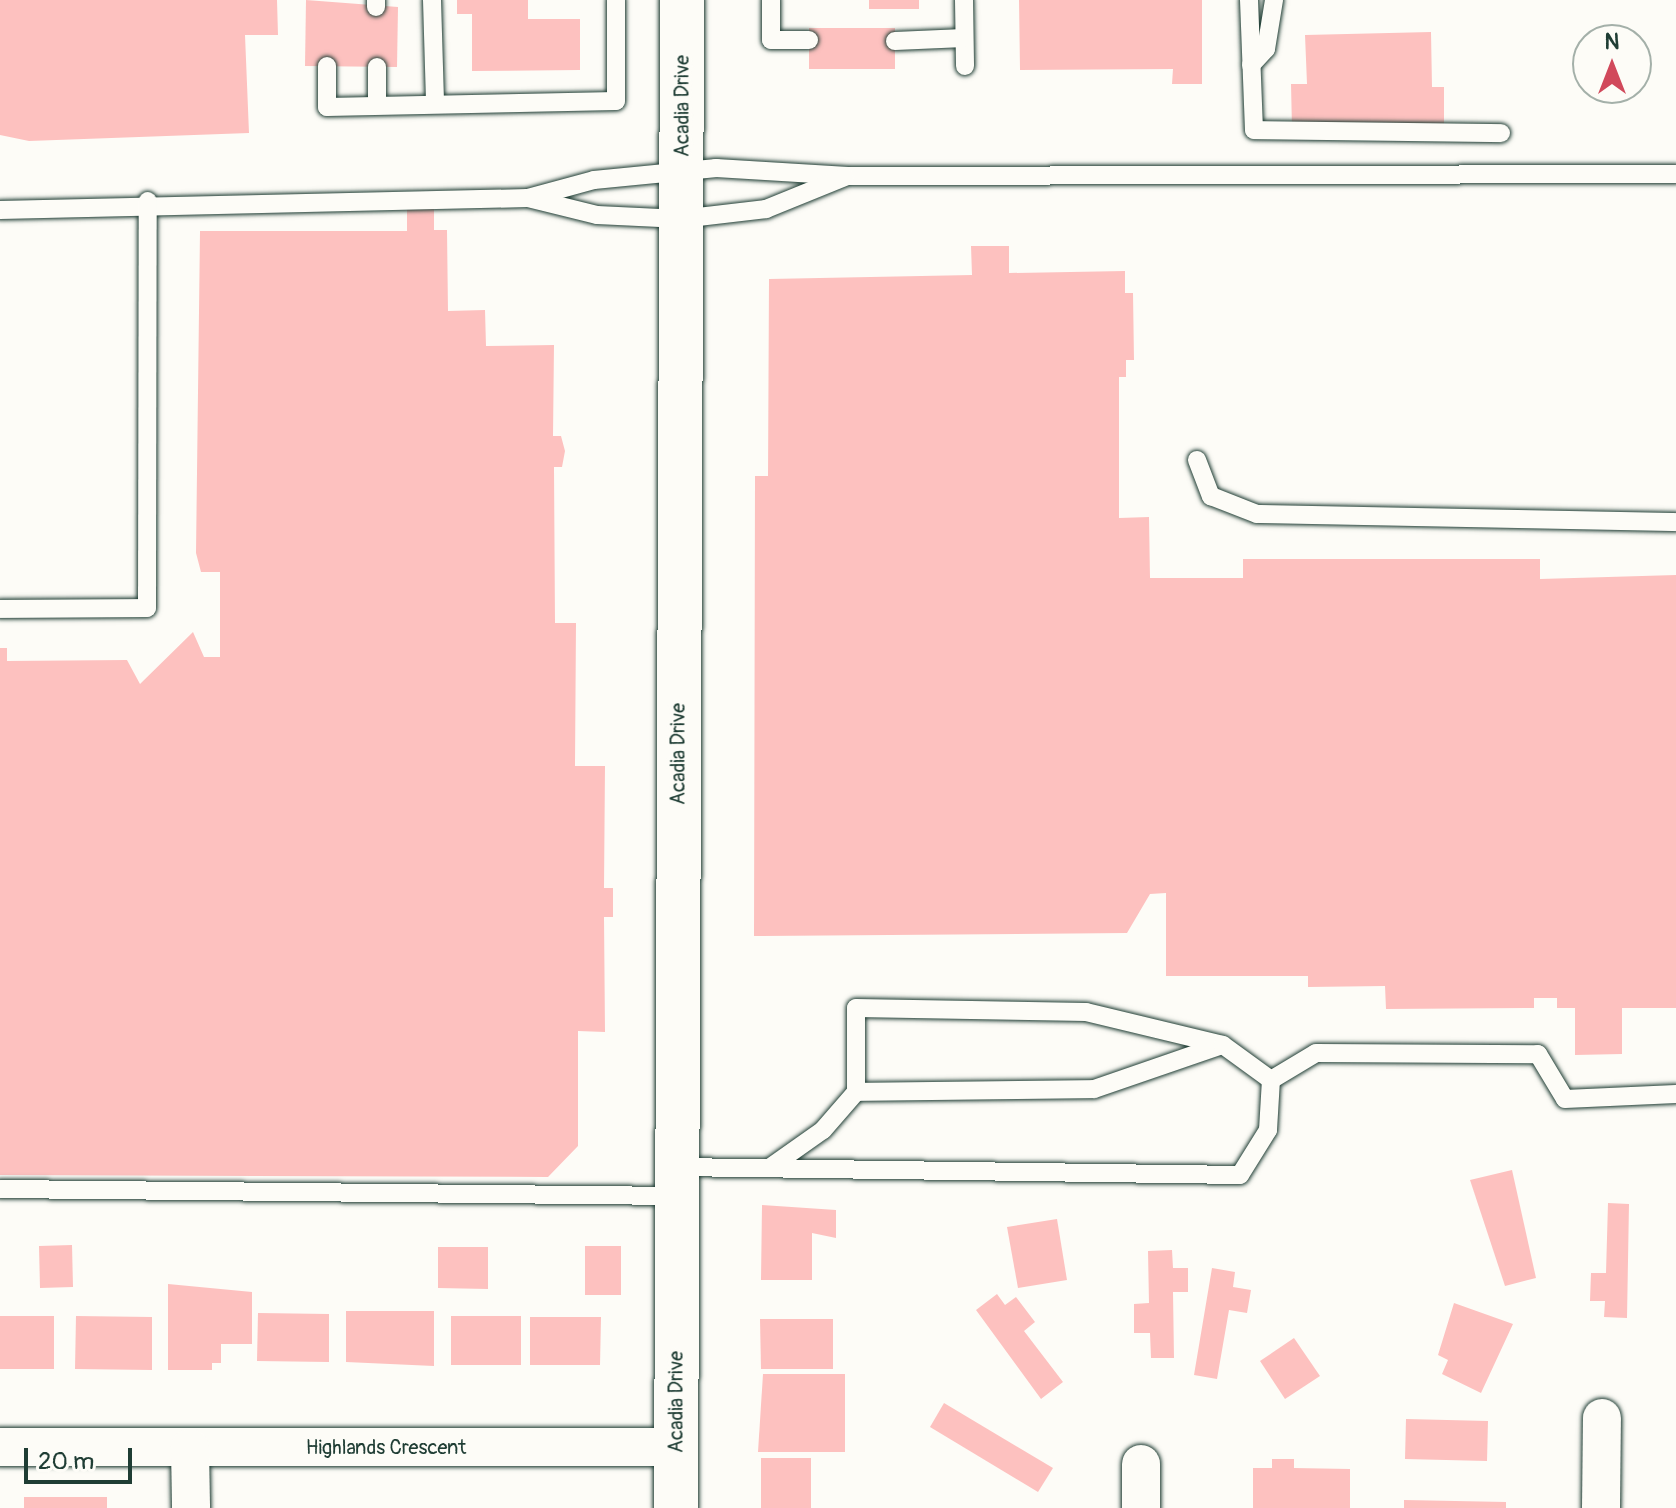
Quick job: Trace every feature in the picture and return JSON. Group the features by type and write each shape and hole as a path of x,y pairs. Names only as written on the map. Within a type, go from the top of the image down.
{"street":[{"name":"Acadia Drive","path":"676,1508 683,0"},
{"path":"1601,1508 1602,1418"},
{"name":"Highlands Crescent","path":"0,1447 676,1447"},
{"path":"190,1448 191,1508"},
{"path":"1141,1464 1141,1508"}],"lane":[{"path":"432,0 435,102"},
{"path":"327,66 327,107 435,102 616,101 616,0"},
{"path":"771,0 771,40 809,40"},
{"path":"964,0 965,66"},
{"path":"1249,0 1254,130 1501,133"},
{"path":"1251,65 1266,49 1274,0"},
{"path":"895,41 964,38"},
{"path":"377,67 377,105"},
{"path":"0,210 148,201 528,198 681,169 848,176 1676,174"},
{"path":"528,198 597,215 681,219 766,209 848,176"},
{"path":"0,609 147,608 148,201"},
{"path":"1197,460 1211,496 1257,514 1676,522"},
{"path":"772,1166 823,1130 856,1092 856,1008 1086,1012 1223,1045 1271,1080"},
{"path":"856,1092 1094,1089 1223,1045"},
{"path":"1271,1080 1316,1053 1538,1054 1565,1099 1676,1094"},
{"path":"0,1189 676,1181 772,1166 1240,1175 1268,1130 1271,1080"}],"building":[{"path":"0,0 277,0 278,35 245,35 249,133 29,141 0,135"},
{"path":"306,0 398,7 397,67 305,66"},
{"path":"457,0 528,0 528,19 580,19 580,70 472,71 472,14 457,14"},
{"path":"869,0 919,0 919,9 869,9"},
{"path":"1019,0 1202,0 1202,84 1172,84 1173,69 1020,70"},
{"path":"809,28 895,28 895,69 809,69"},
{"path":"1431,32 1432,87 1444,87 1444,126 1292,129 1291,84 1307,84 1305,35"},
{"path":"407,206 434,206 434,230 447,230 448,311 485,310 486,346 554,345 553,436 561,436 565,451 562,467 554,467 555,623 576,623 575,766 605,766 604,888 613,888 613,917 604,917 605,1032 578,1031 578,1146 548,1177 0,1175 0,648 7,648 7,661 127,660 140,684 193,632 204,657 220,657 220,572 201,572 196,553 200,231 407,231"},
{"path":"971,246 1009,246 1009,273 1125,271 1125,293 1133,293 1134,360 1126,360 1126,377 1119,377 1119,518 1149,517 1150,578 1243,578 1243,559 1540,559 1540,579 1676,575 1676,1008 1622,1008 1622,1054 1575,1055 1575,1008 1557,1008 1557,998 1534,998 1534,1008 1386,1009 1385,986 1308,987 1308,976 1166,976 1166,893 1150,894 1127,933 754,936 755,476 768,476 769,279 972,275"},
{"path":"1512,1170 1536,1278 1505,1286 1470,1180"},
{"path":"1608,1203 1629,1204 1627,1318 1604,1317 1605,1301 1590,1301 1591,1273 1606,1273"},
{"path":"762,1205 836,1210 836,1238 812,1233 812,1280 761,1280"},
{"path":"1057,1219 1067,1280 1018,1288 1007,1227"},
{"path":"72,1245 73,1287 40,1288 39,1246"},
{"path":"585,1246 621,1246 621,1295 585,1295"},
{"path":"438,1247 488,1247 488,1289 438,1288"},
{"path":"1172,1250 1173,1268 1188,1268 1188,1292 1173,1292 1174,1358 1151,1358 1150,1333 1134,1333 1134,1304 1149,1303 1148,1251"},
{"path":"1212,1268 1235,1272 1233,1287 1251,1290 1247,1313 1229,1310 1217,1379 1194,1375"},
{"path":"168,1284 252,1292 252,1344 221,1344 221,1363 212,1363 212,1370 168,1370"},
{"path":"997,1294 1005,1305 1016,1297 1035,1322 1024,1331 1063,1382 1041,1399 976,1310"},
{"path":"1454,1303 1513,1324 1481,1393 1442,1374 1448,1360 1438,1355"},
{"path":"346,1311 434,1311 434,1366 346,1362"},
{"path":"258,1313 329,1314 329,1362 257,1361"},
{"path":"0,1316 54,1316 54,1369 0,1369"},
{"path":"76,1316 152,1317 152,1370 75,1369"},
{"path":"451,1316 521,1316 521,1365 451,1365"},
{"path":"530,1317 601,1317 600,1365 530,1365"},
{"path":"760,1319 833,1319 833,1369 761,1369"},
{"path":"1294,1338 1320,1376 1285,1399 1260,1361"},
{"path":"763,1374 845,1374 845,1452 758,1452"},
{"path":"944,1403 1053,1468 1038,1492 930,1427"},
{"path":"1406,1419 1488,1421 1487,1461 1405,1459"},
{"path":"761,1458 811,1458 811,1508 761,1508"},
{"path":"1272,1459 1294,1459 1294,1468 1350,1469 1350,1508 1253,1508 1253,1468 1272,1468"},
{"path":"24,1497 107,1497 107,1508 24,1508"},
{"path":"1404,1500 1506,1502 1506,1508 1404,1508"}]}
